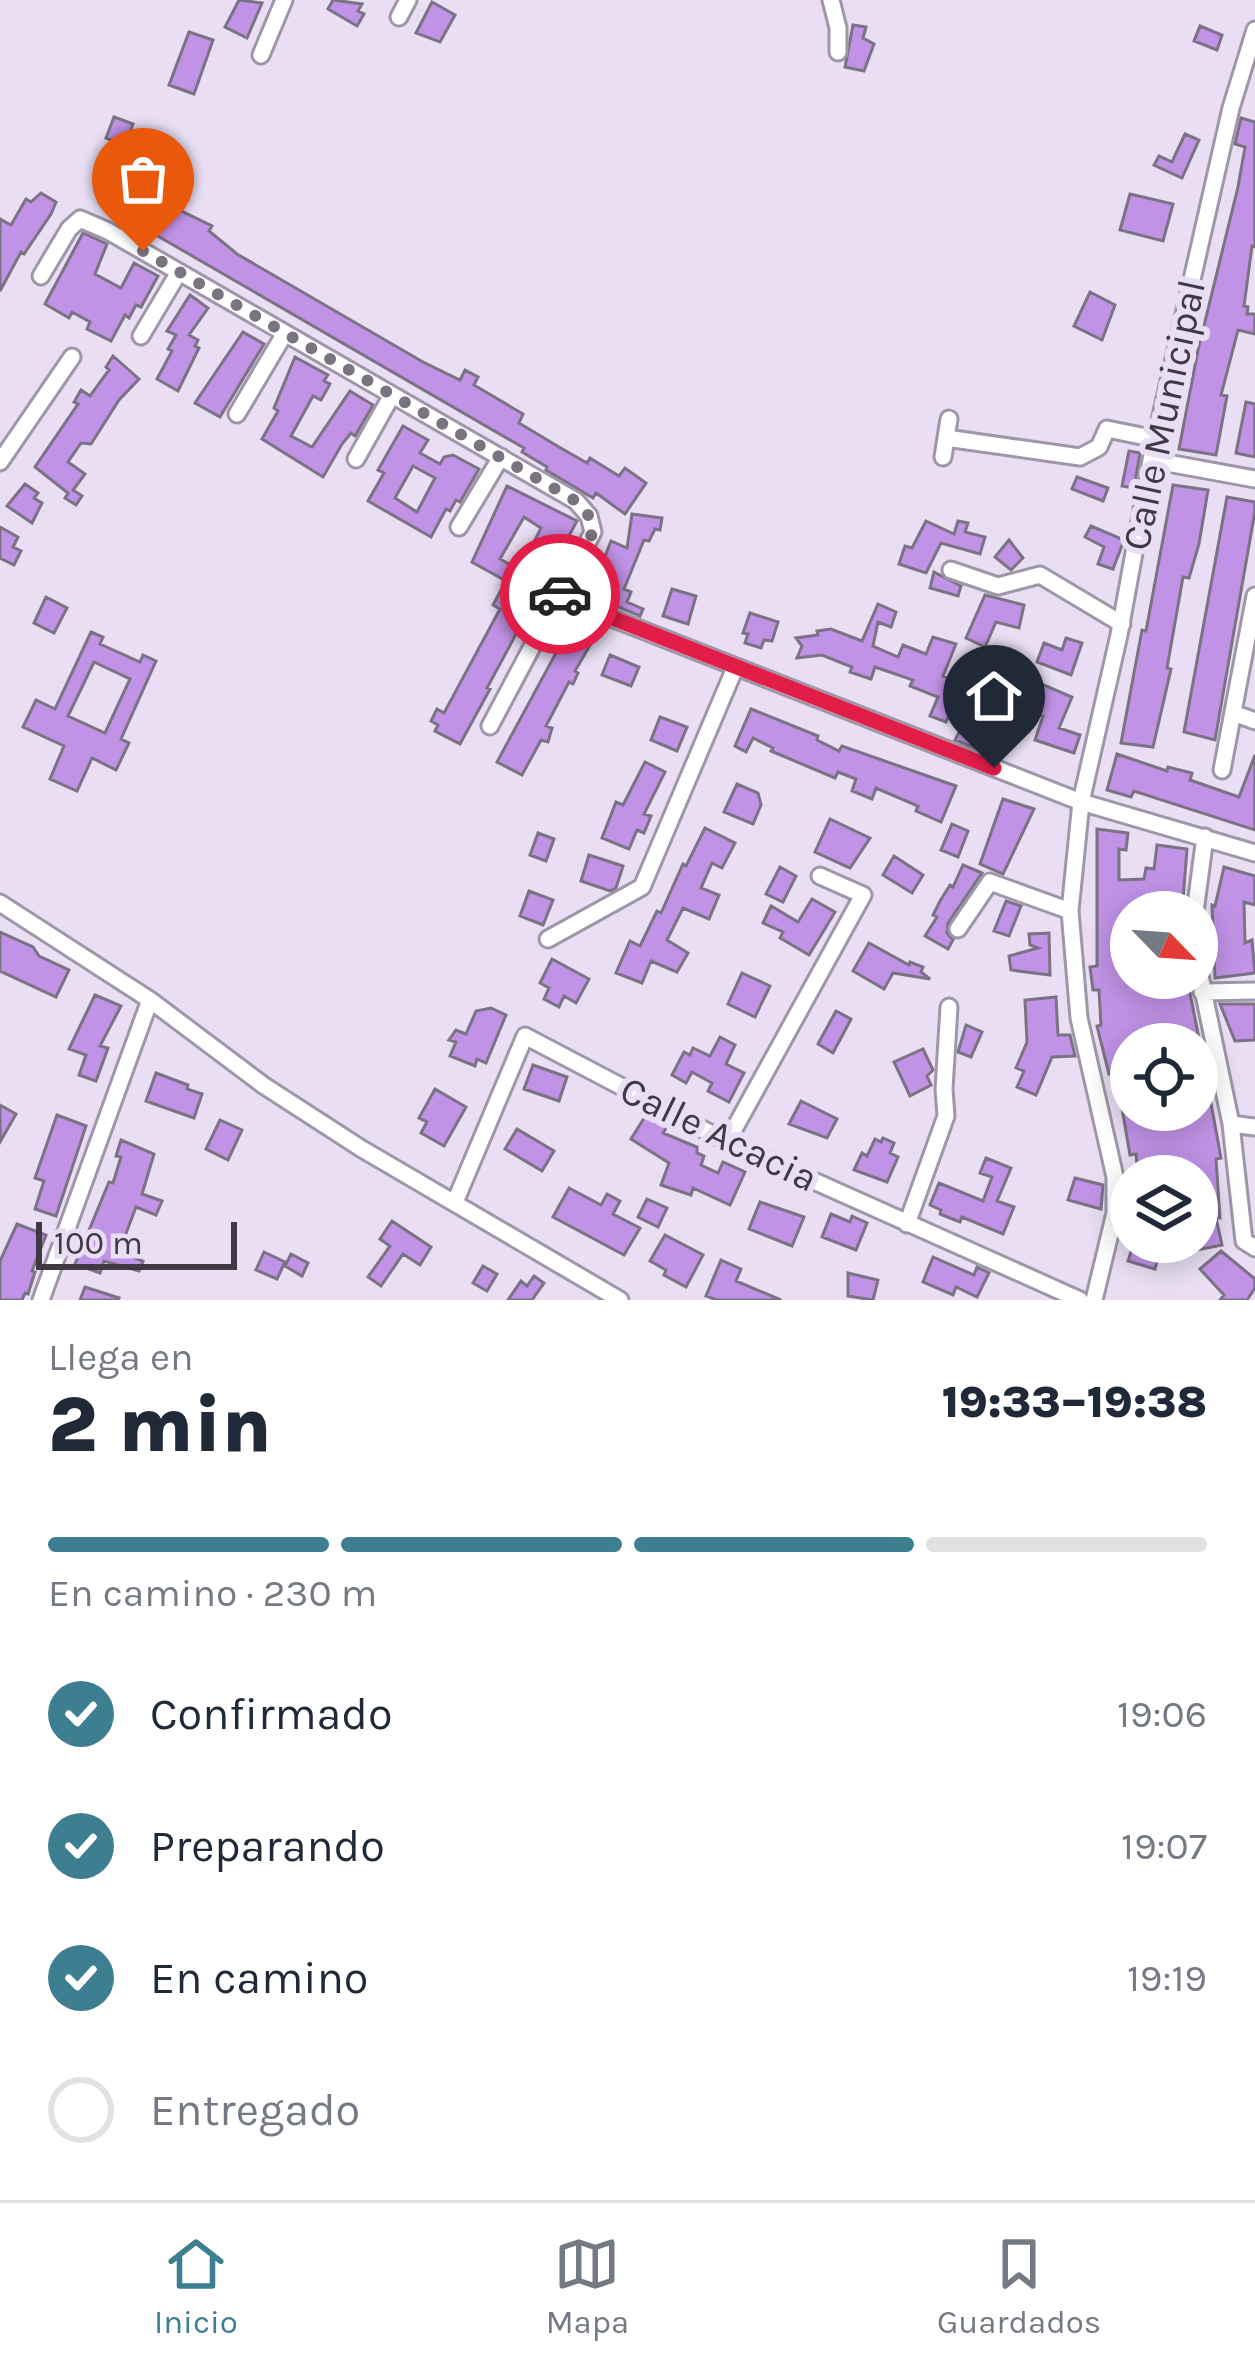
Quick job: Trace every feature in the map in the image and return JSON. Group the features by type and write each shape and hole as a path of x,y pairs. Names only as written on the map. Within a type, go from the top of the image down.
{"street":[{"path":"260,55 284,0"},
{"path":"399,16 408,0"},
{"path":"831,0 838,52"},
{"name":"Calle Municipal","path":"1094,1300 1115,1213 1115,1177 1079,1018 1070,911 1081,802 1122,623 1151,460 1231,108 1255,30"},
{"path":"41,276 80,219 576,501 589,516 593,532 490,726"},
{"path":"141,336 179,272"},
{"path":"237,414 285,332"},
{"path":"0,462 72,357"},
{"path":"356,459 392,395"},
{"path":"944,457 949,419"},
{"path":"946,438 1080,457 1099,447 1107,429 1156,439"},
{"path":"459,527 501,457"},
{"path":"1151,460 1255,478"},
{"path":"951,569 998,586 1040,575 1122,623"},
{"path":"559,597 1081,802 1255,853"},
{"path":"1222,770 1255,597"},
{"path":"548,939 642,886 735,668"},
{"path":"1233,713 1255,721"},
{"path":"1199,891 1205,837"},
{"path":"727,1142 863,896 820,876"},
{"path":"958,929 990,882 1070,911"},
{"path":"0,903 150,1000 262,1085 620,1300"},
{"path":"1218,992 1255,991"},
{"path":"1204,999 1232,1124 1244,1241 1255,1248"},
{"path":"41,1300 150,1000"},
{"path":"907,1224 946,1116 949,1006"},
{"name":"Calle Acacia","path":"455,1202 525,1036 727,1142 1080,1300"},
{"path":"1232,1124 1255,1127"}],"building":[{"path":"239,0 262,3 247,38 225,27"},
{"path":"333,0 362,4 358,11 364,14 357,26 328,9"},
{"path":"432,2 455,15 440,42 416,33"},
{"path":"853,25 866,27 863,38 874,44 864,71 845,67"},
{"path":"1200,26 1222,35 1217,50 1194,41"},
{"path":"189,32 213,40 194,94 169,85"},
{"path":"114,117 133,124 125,145 106,138"},
{"path":"1241,118 1255,122 1255,247 1244,306 1247,314 1255,314 1255,334 1238,330 1221,395 1227,396 1216,455 1179,449 1238,187 1245,147 1235,144"},
{"path":"1185,134 1199,140 1182,178 1154,165 1159,156 1172,162"},
{"path":"114,175 143,191 145,187 165,198 163,202 212,226 209,231 237,254 423,362 460,380 465,370 478,377 474,385 523,414 519,423 559,447 619,476 625,468 646,483 625,514 596,493 593,498 546,470 522,452 524,448 99,202"},
{"path":"41,193 56,202 51,214 21,252 0,291 0,219 11,225 26,199 31,202"},
{"path":"1130,194 1173,204 1163,241 1120,230"},
{"path":"83,233 107,244 95,274 121,288 134,263 158,276 141,307 136,305 129,318 125,315 111,341 87,329 90,322 72,312 69,318 45,304"},
{"path":"1090,292 1115,305 1102,340 1074,326"},
{"path":"190,295 208,308 189,335 198,340 195,346 199,348 178,391 157,379 176,335 167,331"},
{"path":"243,332 264,344 220,417 195,403"},
{"path":"113,356 139,379 119,400 91,444 81,443 68,462 85,474 73,490 82,496 76,505 35,467 78,404 74,402 81,390 90,396"},
{"path":"295,357 328,375 324,381 330,384 321,400 313,396 291,436 312,447 350,391 373,405 323,477 262,439 278,411 274,408"},
{"path":"1246,402 1255,404 1255,457 1236,453"},
{"path":"403,426 428,440 420,453 440,464 453,455 479,469 460,502 446,509 431,537 368,501 384,473 378,470","holes":["413,466 435,478 417,512 395,498"]},
{"path":"1129,451 1140,453 1134,488 1122,486"},
{"path":"1077,477 1108,488 1103,501 1072,489"},
{"path":"25,484 38,493 34,498 42,503 32,523 7,506"},
{"path":"1173,485 1208,490 1199,544 1189,578 1183,577 1167,668 1171,669 1153,747 1121,743 1142,630 1146,631"},
{"path":"507,486 577,521 460,744 435,731 438,725 431,721 437,709 444,713 500,609 493,605 506,581 472,562","holes":["524,517 541,528 520,570 500,559"]},
{"path":"1227,497 1255,502 1255,511 1215,740 1184,732"},
{"path":"632,514 662,518 660,530 644,540 624,589 631,592 627,602 643,609 640,616 590,595 611,541 627,548"},
{"path":"926,521 954,534 958,521 968,523 965,532 985,537 980,554 941,543 926,573 899,564 905,546 912,548"},
{"path":"1091,526 1124,540 1113,569 1098,564 1104,547 1085,537"},
{"path":"0,527 18,537 13,547 21,551 14,565 0,558"},
{"path":"1009,540 1023,558 1011,570 995,557"},
{"path":"934,572 961,586 958,596 930,588"},
{"path":"672,589 696,596 688,624 663,616"},
{"path":"985,595 1024,605 1019,628 996,622 985,647 966,638"},
{"path":"46,597 67,608 54,633 34,623"},
{"path":"878,604 896,612 891,627 878,622 873,646 898,657 903,645 926,654 933,637 956,644 943,676 962,684 946,722 930,716 938,697 910,686 913,680 875,667 871,679 822,655 797,658 802,646 796,638 818,635 817,631 831,629 862,641"},
{"path":"750,613 778,622 772,641 764,640 761,648 745,643 748,634 743,633"},
{"path":"570,627 593,640 546,726 552,728 548,742 541,740 522,775 497,762"},
{"path":"91,632 103,637 100,644 140,662 143,655 156,661 121,739 129,743 116,770 92,758 77,791 50,779 64,746 23,727 36,700 55,709","holes":["94,662 130,679 105,733 68,716"]},
{"path":"1066,638 1082,643 1071,675 1037,662 1044,643 1062,650"},
{"path":"610,655 639,667 631,686 602,675"},
{"path":"1039,683 1072,697 1059,728 1080,735 1074,753 1035,740 1043,716 1028,710"},
{"path":"984,685 1004,693 983,751 955,740"},
{"path":"751,709 818,736 817,740 839,751 842,746 956,786 941,822 876,788 872,799 852,791 856,779 838,772 835,778 771,751 773,748 753,738 746,752 735,746"},
{"path":"660,717 687,727 677,751 651,740"},
{"path":"1117,754 1167,771 1168,767 1192,773 1190,780 1239,797 1255,755 1255,830 1134,791 1131,797 1107,790"},
{"path":"645,762 665,772 644,814 651,816 644,833 637,830 629,849 602,838 616,802 623,805"},
{"path":"737,784 758,793 761,805 753,824 724,812"},
{"path":"1003,799 1034,809 1003,874 980,864"},
{"path":"830,819 870,838 850,868 815,852"},
{"path":"952,824 968,831 958,857 941,850"},
{"path":"705,828 735,843 722,868 712,863 701,888 719,895 709,919 683,908 667,940 688,953 677,972 651,961 642,983 616,973 630,941 640,946 657,911 661,913"},
{"path":"1097,829 1128,833 1126,850 1119,849 1119,880 1144,879 1146,868 1154,869 1157,845 1187,849 1184,891 1110,891 1110,999 1191,999 1196,1023 1110,1023 1109,1074 1097,1026 1101,1025 1099,990 1093,990 1090,967 1097,966"},
{"path":"538,833 554,839 546,861 530,855"},
{"path":"589,855 623,866 616,888 610,891 581,881"},
{"path":"894,856 923,875 912,893 883,875"},
{"path":"963,865 982,873 948,923 947,933 953,940 948,949 925,936"},
{"path":"780,867 796,876 783,902 766,894"},
{"path":"1224,867 1255,876 1255,905 1244,902 1245,943 1252,940 1255,973 1218,978 1218,893"},
{"path":"529,891 553,900 543,925 520,916"},
{"path":"812,899 835,912 809,955 780,938 783,932 763,923 771,906 798,922"},
{"path":"1006,901 1021,906 1009,936 994,931"},
{"path":"0,932 69,970 56,997 0,971"},
{"path":"1049,933 1050,975 1011,970 1009,956 1038,948 1030,945 1029,934"},
{"path":"869,943 909,965 923,967 921,972 930,979 893,973 884,989 853,971"},
{"path":"552,959 589,979 576,1003 564,996 559,1007 544,999 549,988 540,983"},
{"path":"742,973 770,986 755,1017 728,1004"},
{"path":"95,995 121,1006 100,1046 108,1048 96,1081 79,1075 86,1055 69,1049"},
{"path":"1056,997 1058,1035 1070,1035 1075,1056 1052,1057 1036,1095 1017,1087 1024,1071 1016,1068 1027,1042 1025,1000"},
{"path":"1220,1004 1255,1004 1255,1040 1235,1041"},
{"path":"491,1008 506,1015 486,1063 477,1059 475,1066 450,1056 456,1042 449,1040 456,1030 466,1034 476,1011"},
{"path":"836,1011 851,1019 833,1053 818,1044"},
{"path":"966,1025 982,1032 971,1057 958,1052"},
{"path":"720,1037 735,1045 726,1064 744,1073 729,1102 708,1091 712,1083 692,1072 686,1083 672,1075 684,1052 690,1055 693,1048 710,1056"},
{"path":"923,1049 933,1070 927,1076 931,1085 910,1096 894,1062"},
{"path":"533,1065 567,1077 559,1101 524,1089"},
{"path":"156,1073 202,1094 194,1118 146,1101"},
{"path":"435,1089 466,1107 444,1146 421,1133 427,1122 419,1118"},
{"path":"801,1101 837,1119 827,1138 789,1124"},
{"path":"0,1105 16,1114 0,1142"},
{"path":"57,1115 86,1126 56,1216 35,1209 44,1181 35,1178"},
{"path":"646,1115 667,1127 663,1133 697,1147 697,1153 704,1156 701,1165 718,1173 723,1162 745,1172 730,1205 693,1188 691,1195 661,1185 669,1163 631,1139"},
{"path":"220,1120 242,1130 228,1160 206,1149"},
{"path":"517,1129 554,1151 542,1171 505,1149"},
{"path":"1126,1131 1216,1131 1221,1158 1218,1155 1130,1155"},
{"path":"883,1138 894,1143 890,1153 898,1157 887,1182 854,1170 862,1153 867,1156 875,1139 881,1142"},
{"path":"121,1140 154,1154 142,1194 162,1201 156,1215 136,1207 119,1252 143,1261 139,1271 104,1261 100,1273 75,1264 109,1182 113,1183"},
{"path":"986,1158 1011,1168 997,1201 1014,1207 1003,1234 962,1217 960,1222 930,1205 939,1183 983,1201 992,1177 980,1173"},
{"path":"1075,1178 1103,1185 1101,1209 1068,1200"},
{"path":"569,1188 601,1205 607,1194 620,1201 613,1214 640,1228 624,1255 553,1217"},
{"path":"647,1199 667,1208 658,1227 638,1217"},
{"path":"760,1202 804,1217 792,1246 749,1229"},
{"path":"831,1214 867,1223 856,1250 822,1237"},
{"path":"392,1221 431,1247 420,1265 403,1254 381,1286 368,1277 390,1246 380,1239"},
{"path":"17,1224 46,1235 28,1294 22,1300 0,1300 0,1261"},
{"path":"665,1235 703,1255 686,1287 650,1261"},
{"path":"1221,1251 1255,1279 1247,1300 1220,1300 1224,1295 1200,1269 1218,1263"},
{"path":"264,1252 285,1262 277,1279 256,1270"},
{"path":"291,1254 308,1263 302,1276 285,1266"},
{"path":"933,1257 974,1275 977,1267 989,1273 977,1297 956,1287 953,1295 923,1282"},
{"path":"721,1260 741,1269 736,1281 781,1300 706,1296"},
{"path":"483,1266 497,1274 487,1291 473,1283"},
{"path":"848,1273 878,1280 873,1300 848,1296"},
{"path":"534,1276 544,1283 532,1300 508,1300 521,1281 527,1286"},
{"path":"85,1287 119,1298 80,1300"}],"way so far":[{"path":"143,251 576,501 589,516 593,532 560,594"}],"route":[{"path":"560,594 994,768"}]}
